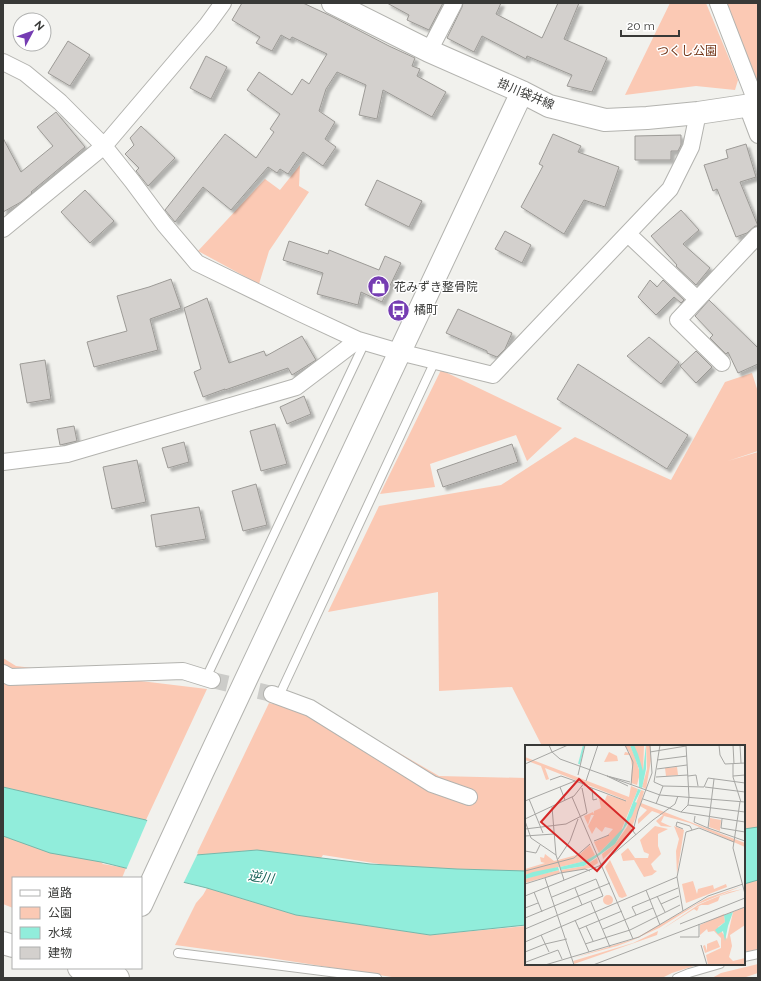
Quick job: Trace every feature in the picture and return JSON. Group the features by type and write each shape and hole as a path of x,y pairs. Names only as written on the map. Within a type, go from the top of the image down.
{"street":[{"path":"3,229 104,146 207,25 223,3"},
{"name":"掛川袋井線","path":"333,3 429,51 522,92 549,106 605,120 698,114 754,105"},
{"path":"429,51 454,3"},
{"path":"718,3 754,105 758,135"},
{"path":"3,62 25,73 60,102 104,146 164,224 197,263 300,314 361,341 493,375 670,190 691,147 698,114"},
{"path":"142,903 522,92"},
{"path":"628,234 697,299"},
{"path":"722,363 678,320 758,235"},
{"path":"3,462 67,454 296,387 361,341"},
{"path":"3,673 10,677 183,671 209,679"},
{"path":"275,695 310,708 432,784 469,798"},
{"path":"83,969 111,975"}],"lane":[{"path":"209,679 361,341"},
{"path":"275,695 435,361"},
{"path":"178,953 377,978"},
{"path":"745,957 758,954"},
{"path":"677,978 717,965"}],"green space":[{"name":"つくし公園","path":"670,3 706,3 738,80 735,90 696,86 625,95"},
{"path":"727,3 758,3 758,94"},
{"path":"300,165 299,186 309,192 269,251 259,284 198,251 265,179 280,190"},
{"path":"441,370 562,428 527,461 516,435 430,464 435,487 380,494"},
{"path":"752,373 758,392 758,451 728,461 758,452 758,834 745,838 745,745 541,745 512,687 439,691 438,592 328,612 379,506 501,485 575,437 671,480 725,382"},
{"path":"3,658 16,666 207,689 146,820 3,787"},
{"path":"269,703 339,718 439,776 525,778 525,871 468,870 386,865 323,855 321,858 257,850 196,855"},
{"path":"3,832 101,862 103,864 126,868 122,877 12,877 12,908 3,904"},
{"path":"758,880 758,950 745,952 745,884"},
{"path":"207,888 296,915 430,935 525,926 525,965 697,965 662,978 398,978 175,945 196,903"},
{"path":"758,964 758,973 743,978 712,978 721,973"}],"water":[{"name":"逆川","path":"3,787 146,820 196,855 257,850 370,864 525,871 525,925 430,935 296,915 207,888 101,862 50,853 3,836"},
{"path":"758,827 758,880 745,884 745,829"}],"pier":[{"path":"148,819 198,853 183,884 126,870"}],"building":[{"path":"242,3 303,3 415,58 412,66 420,69 417,76 446,92 432,117 383,90 377,119 359,115 366,85 337,72 326,89 319,111 335,122 325,139 336,147 323,166 303,152 288,174 280,169 277,173 268,167 231,210 203,187 175,222 165,210 225,134 256,158 274,132 270,129 280,114 247,90 259,72 292,95 302,79 309,84 327,54 292,37 290,40 281,35 272,51 256,43 260,37 232,20"},
{"path":"387,3 443,3 429,30 407,20 409,15"},
{"path":"463,3 501,3 496,14 542,38 558,3 579,3 564,39 607,58 592,92 567,86 572,75 527,56 526,59 482,36 474,52 447,38"},
{"path":"68,41 90,55 70,86 48,73"},
{"path":"206,56 227,67 211,99 190,88"},
{"path":"56,112 85,147 21,202 3,212 3,138 21,172 53,146 37,127"},
{"path":"141,126 175,158 148,186 136,171 139,168 125,154 134,145 130,138"},
{"path":"553,134 581,146 578,152 619,167 605,207 584,200 564,234 521,207 543,166 539,164"},
{"path":"681,135 681,145 678,151 671,151 671,160 635,160 635,136"},
{"path":"746,144 756,177 740,182 758,226 755,226 747,233 736,237 717,189 713,191 704,165 728,158 726,150"},
{"path":"377,180 422,201 409,227 365,205"},
{"path":"85,190 114,221 90,243 61,212"},
{"path":"681,210 699,230 683,244 710,268 696,285 676,266 677,265 651,236"},
{"path":"505,231 531,245 522,263 495,249"},
{"path":"289,241 328,254 329,250 379,270 385,256 401,263 382,302 361,292 358,305 317,294 323,273 283,260"},
{"path":"171,279 181,308 150,319 158,350 94,367 87,342 127,331 117,296"},
{"path":"650,280 657,287 663,280 684,300 681,303 674,297 656,315 638,297"},
{"path":"207,298 229,363 264,351 266,356 302,336 316,360 292,375 288,368 203,397 194,372 201,369 184,308"},
{"path":"709,300 758,348 758,364 738,373 728,352 726,354 710,338 713,335 695,316"},
{"path":"458,309 512,333 505,349 497,357 446,333"},
{"path":"649,337 679,362 661,384 627,356"},
{"path":"696,351 712,367 696,383 680,366"},
{"path":"45,360 51,399 27,403 20,364"},
{"path":"578,364 688,435 667,469 557,399"},
{"path":"304,396 311,414 287,424 280,407"},
{"path":"275,424 287,464 261,471 250,431"},
{"path":"74,426 77,441 60,445 57,429"},
{"path":"184,442 189,462 168,468 162,448"},
{"path":"512,444 518,462 443,487 437,470"},
{"path":"137,460 146,502 112,509 103,467"},
{"path":"256,484 267,525 243,531 232,491"},
{"path":"199,507 206,539 156,547 151,515"}],"tunnel":[{"path":"212,680 272,694"}],"place":[{"name":"花みずき整骨院","path":"379,287"},
{"name":"橘町","path":"398,310"}]}
